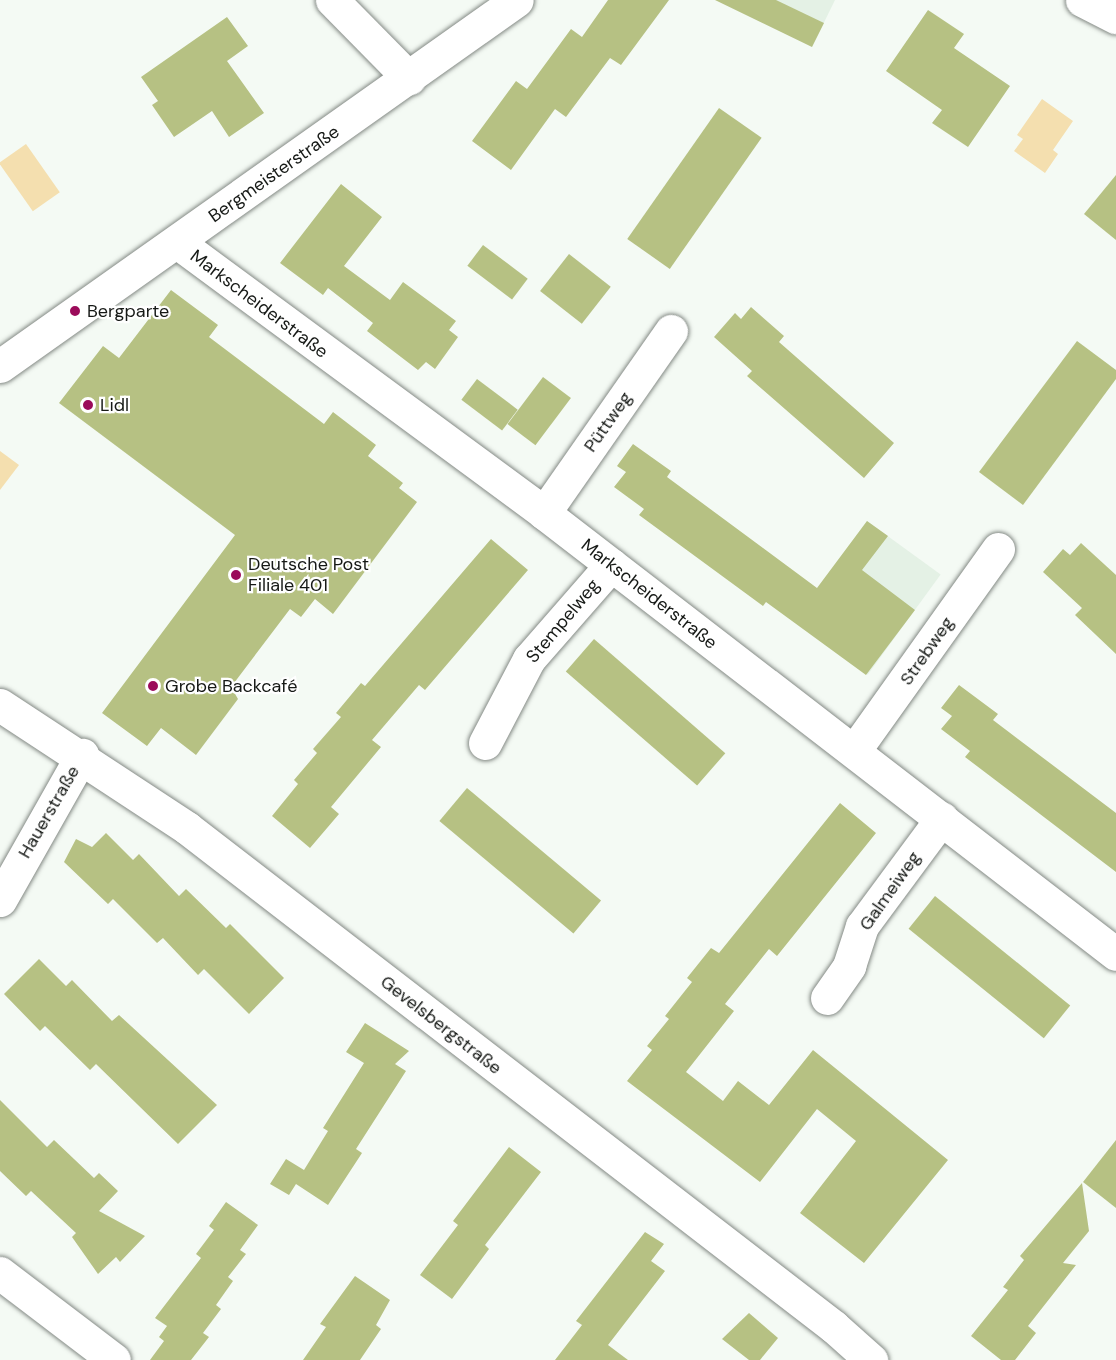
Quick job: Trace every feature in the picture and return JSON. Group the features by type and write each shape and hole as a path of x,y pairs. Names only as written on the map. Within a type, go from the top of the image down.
{"street":[{"path":"332,0 409,78"},
{"name":"Bergmeisterstraße","path":"0,366 517,0"},
{"path":"1082,0 1116,17"},
{"name":"Markscheiderstraße","path":"177,242 544,513 1116,954"},
{"name":"Püttweg","path":"544,513 671,331"},
{"name":"Strebweg","path":"854,751 998,549"},
{"name":"Stempelweg","path":"485,743 529,659 611,565"},
{"name":"Gevelsbergstraße","path":"0,705 82,755 187,828 834,1327 871,1360"},
{"name":"Hauerstraße","path":"0,900 82,755"},
{"name":"Galmeiweg","path":"827,998 849,966 862,926 942,818"},
{"path":"0,1273 114,1360"}],"shaded area":[{"path":"735,0 835,0 812,47"},
{"path":"1042,99 1073,121 1053,150 1058,154 1045,173 1014,151 1023,139 1017,135"},
{"path":"26,144 60,192 33,211 0,164"},
{"path":"0,451 19,465 0,490"},
{"path":"867,521 941,574 868,675 794,621"}],"building":[{"path":"608,0 669,0 621,65 610,58 566,117 555,109 511,170 472,141 516,81 527,89 571,29 582,37"},
{"path":"715,0 776,0 824,23 812,47"},
{"path":"928,10 964,34 954,48 1010,86 968,147 932,123 942,110 886,71"},
{"path":"227,17 248,46 227,61 264,113 229,137 212,111 174,137 152,105 158,101 141,77"},
{"path":"719,108 762,138 670,269 627,239"},
{"path":"1116,175 1116,240 1084,214"},
{"path":"341,184 382,217 344,266 390,300 403,282 456,321 449,330 458,337 435,369 426,362 418,370 367,331 373,323 328,288 323,295 280,263"},
{"path":"483,245 528,279 512,299 467,266"},
{"path":"569,254 611,287 582,324 540,291"},
{"path":"171,290 218,325 209,337 324,424 333,412 376,445 368,456 403,483 399,488 417,502 333,614 315,599 301,617 290,609 231,687 238,699 196,755 161,728 147,746 102,713 235,535 59,403 103,346 119,358"},
{"path":"751,307 784,336 779,342 894,443 864,478 747,376 752,371 714,337 735,313 741,319"},
{"path":"1077,341 1116,370 1116,379 1023,505 979,472"},
{"path":"543,377 571,398 535,445 507,424"},
{"path":"477,379 518,410 502,430 461,400"},
{"path":"633,444 671,471 667,477 817,588 867,521 888,536 862,570 915,610 866,675 766,602 763,606 639,515 644,509 614,487 626,472 617,466"},
{"path":"491,539 528,570 425,690 419,685 372,740 381,747 331,807 339,814 310,848 272,816 298,784 294,780 317,753 313,749 341,717 336,713 361,683 365,686"},
{"path":"1081,543 1116,575 1116,654 1075,615 1082,608 1043,572 1063,549 1070,555"},
{"path":"594,639 725,753 697,786 566,671"},
{"path":"959,685 998,714 993,720 1116,813 1116,872 965,757 970,751 941,729 952,716 941,708"},
{"path":"467,788 601,900 573,933 439,821"},
{"path":"840,803 876,833 777,956 769,949 725,1004 734,1011 686,1072 723,1101 738,1081 769,1105 813,1050 948,1160 864,1263 800,1213 856,1141 817,1109 760,1182 627,1081 652,1050 647,1046 669,1019 665,1016 692,982 687,978 711,948 719,953"},
{"path":"106,833 133,860 139,854 179,896 186,889 226,928 230,924 284,978 249,1014 204,969 198,975 163,938 157,943 113,899 108,904 64,862 76,839 92,847"},
{"path":"935,896 1070,1006 1044,1038 909,929"},
{"path":"39,959 66,986 72,980 112,1021 119,1015 217,1105 178,1144 96,1064 90,1070 45,1026 40,1031 4,994"},
{"path":"365,1023 409,1051 395,1064 406,1071 356,1149 362,1153 328,1205 296,1184 289,1195 270,1184 286,1159 304,1170 328,1131 323,1128 364,1063 346,1052"},
{"path":"0,1100 47,1147 54,1140 94,1178 99,1173 118,1191 99,1211 145,1236 120,1262 116,1257 98,1274 72,1237 76,1233 31,1191 26,1196 0,1171"},
{"path":"1116,1140 1116,1208 1083,1182"},
{"path":"509,1147 541,1172 485,1245 489,1249 452,1299 420,1275 458,1225 453,1221"},
{"path":"1082,1183 1089,1231 1063,1263 1076,1265 1028,1326 1036,1333 1015,1360 1001,1360 971,1336 1008,1290 1003,1287 1024,1260 1020,1256"},
{"path":"226,1202 258,1225 240,1250 246,1254 228,1277 233,1281 216,1305 221,1309 203,1333 209,1337 191,1360 150,1360 164,1341 159,1337 167,1326 155,1318 201,1258 196,1254 214,1230 209,1226"},
{"path":"645,1232 664,1244 651,1261 665,1271 608,1345 628,1360 555,1360 582,1325 576,1321"},
{"path":"355,1276 390,1300 376,1325 381,1329 360,1360 303,1360 326,1327 320,1324"},
{"path":"749,1313 778,1338 760,1360 749,1360 722,1339"}],"place":[{"name":"Bergparte","path":"75,311"},
{"name":"Lidl","path":"88,405"},
{"name":"Deutsche Post Filiale 401","path":"236,575"},
{"name":"Grobe Backcafé","path":"153,686"}]}
